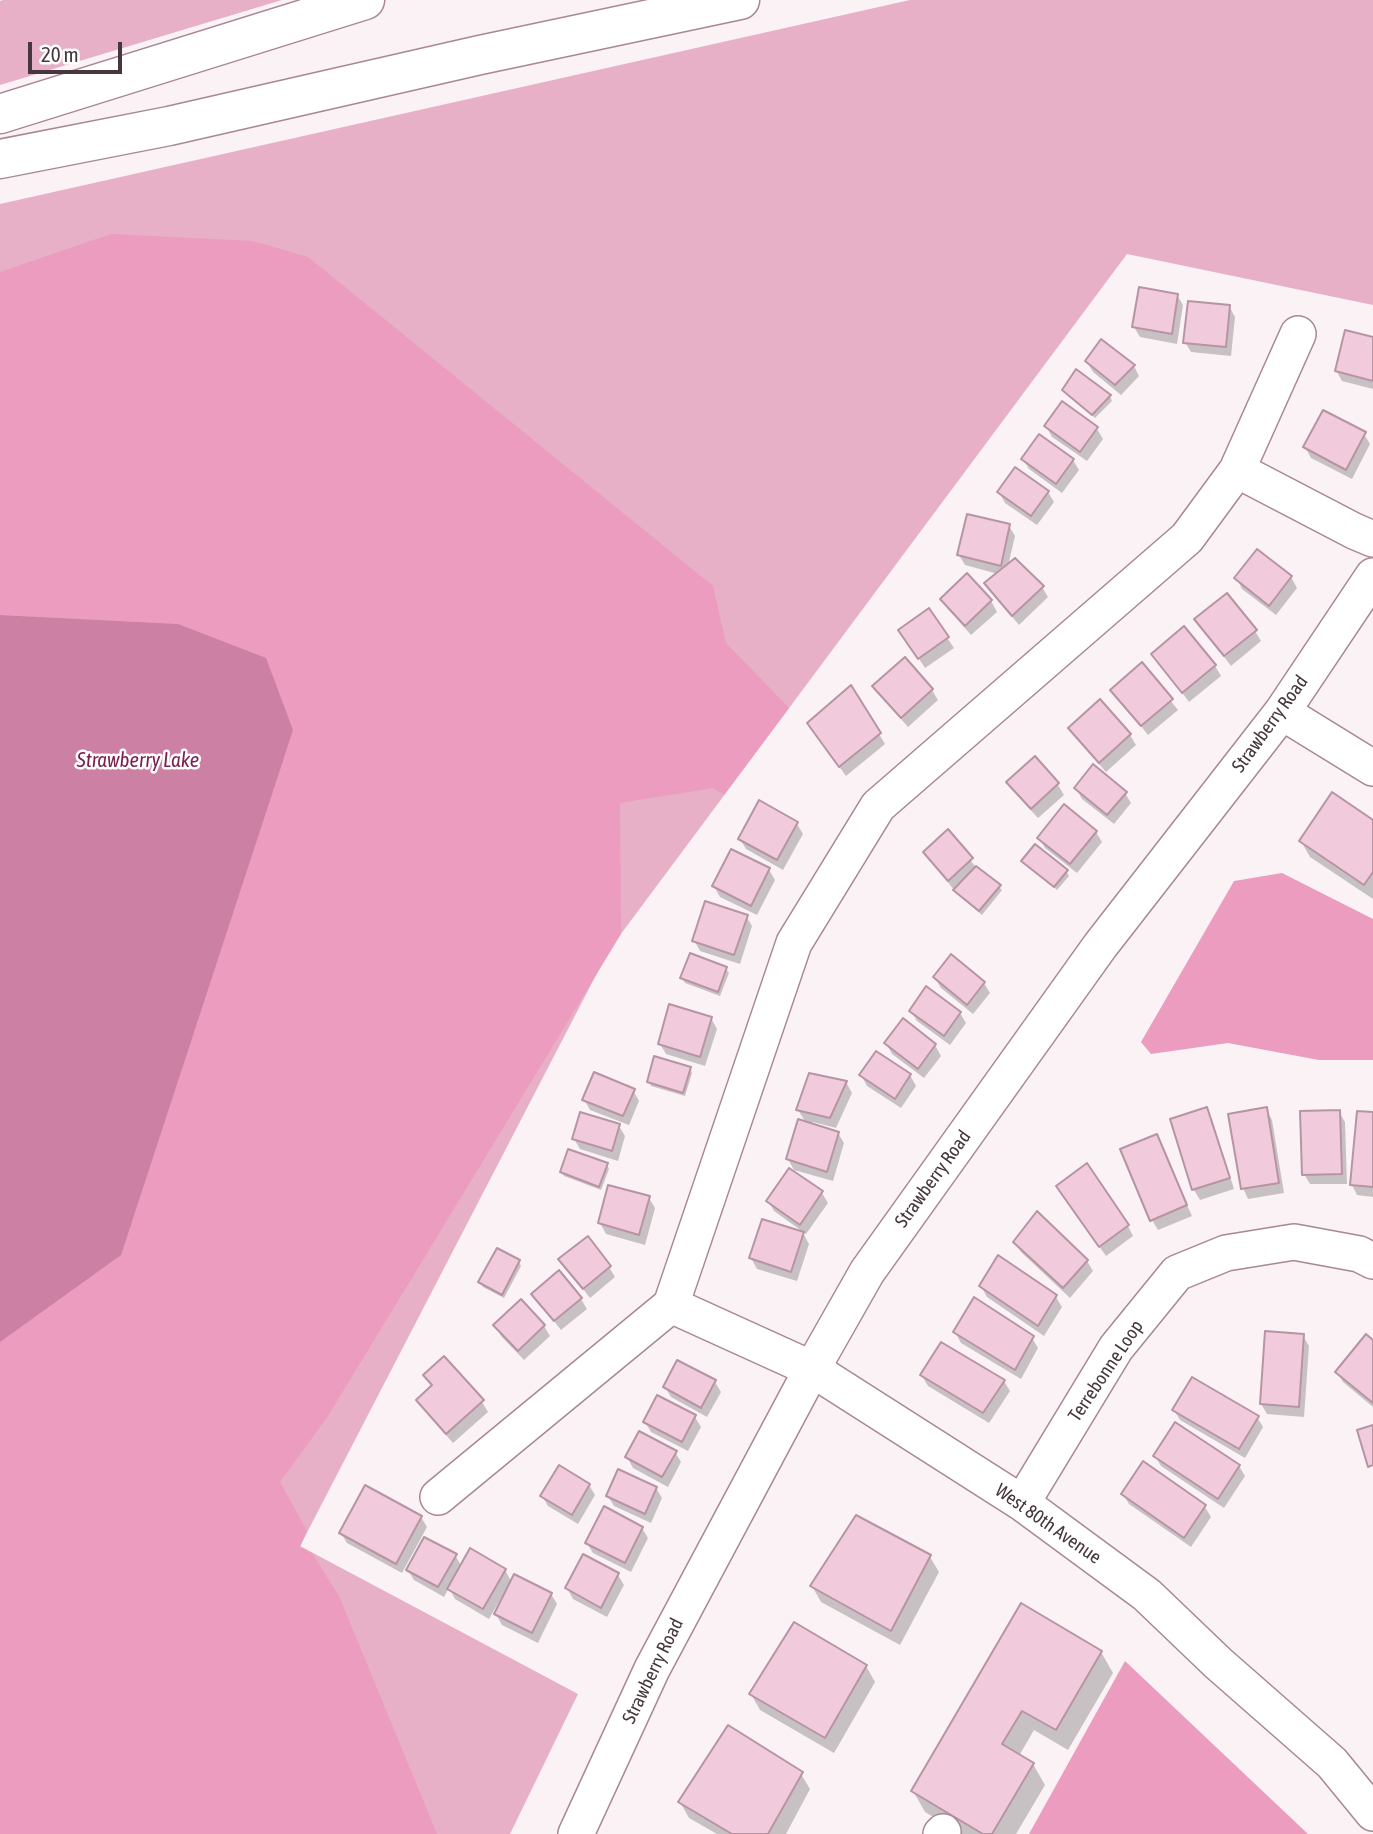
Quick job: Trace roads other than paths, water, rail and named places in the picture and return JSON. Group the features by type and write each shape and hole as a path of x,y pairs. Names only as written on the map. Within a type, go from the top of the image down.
{"highway":[{"path":"0,114 365,0"},
{"path":"0,159 169,126 481,55 740,0"}],"street":[{"path":"438,1497 671,1305 794,943 878,806 1187,538 1237,470 1298,334"},
{"path":"1237,470 1373,539"},
{"name":"Strawberry Road","path":"576,1834 652,1669 812,1368 867,1272 1100,946 1282,712 1373,576"},
{"path":"1282,712 1373,768"},
{"name":"Terrebonne Loop","path":"1022,1503 1116,1348 1177,1273 1226,1253 1294,1242 1359,1254 1373,1261"},
{"name":"West 80th Avenue","path":"671,1305 812,1368 1022,1503 1147,1595 1218,1663 1332,1763 1373,1813"}],"water":[{"name":"Strawberry Lake","path":"0,615 178,624 266,658 293,730 121,1255 0,1342"}]}
